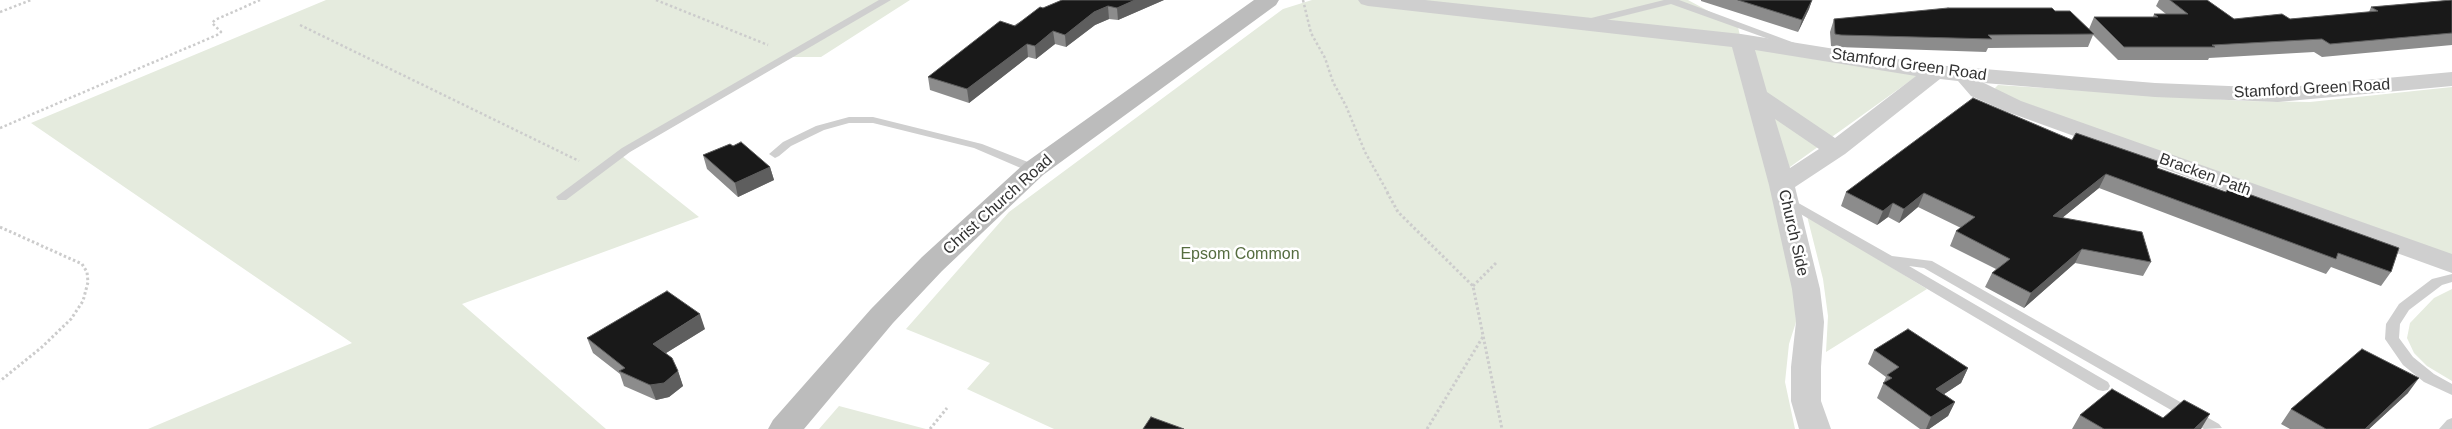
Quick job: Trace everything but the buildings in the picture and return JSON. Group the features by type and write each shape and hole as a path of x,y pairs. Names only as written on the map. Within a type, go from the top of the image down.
{"main road":[{"name":"Christ Church Road","path":"785,429 882,316 925,271 1034,169 1262,1"}],"street":[{"name":"Stamford Green Road","path":"1368,0 1741,41 1935,72 2155,90 2278,95 2452,79"},
{"name":"Church Side","path":"1741,41 1784,192 1806,289 1810,322 1806,367 1806,401 1816,429"},
{"path":"1784,192 1935,72"},
{"name":"Bracken Path","path":"1964,74 1979,91 2013,106 2452,264"},
{"path":"1757,96 1836,149"}],"lane":[{"path":"562,197 626,150 886,0"},
{"path":"1583,23 1672,1 1819,53"},
{"path":"775,154 787,144 820,128 849,120 873,120 978,146 1034,169"},
{"path":"1784,192 1887,260 2102,386"},
{"path":"1887,260 1927,264 2214,428"},
{"path":"2452,278 2430,286 2404,308 2392,324 2392,339 2408,361 2429,378 2452,390"},
{"path":"2447,429 2452,424"}],"path":[{"path":"0,12 31,0"},
{"path":"0,128 217,36 221,32 212,23 215,20 260,0"},
{"path":"656,0 792,54"},
{"path":"1303,0 1311,33 1325,58 1333,82 1346,106 1365,152 1398,212 1473,286 1502,429"},
{"path":"300,24 598,170"},
{"path":"0,227 82,264 87,272 88,282 83,301 71,319 42,347 0,381"},
{"path":"1473,286 1496,263"},
{"path":"1427,429 1484,334"},
{"path":"930,429 947,408"}],"green space":[{"path":"326,0 910,0 821,57 792,57 622,156 699,217 462,304 606,429 148,429 352,343 31,123"},
{"name":"Epsom Common","path":"1312,0 1688,0 1738,27 1741,40 1921,73 1769,182 1795,290 1796,322 1789,344 1785,382 1795,429 1054,429 967,389 990,363 906,329 1009,212 1283,9"},
{"path":"1998,85 2244,101 2310,102 2452,87 2452,256 1997,93 1995,88"},
{"path":"1807,216 1927,289 1826,352 1828,316 1823,279"},
{"path":"2452,289 2452,381 2427,366 2414,353 2407,338 2410,323 2434,298"},
{"path":"839,406 926,429 819,429"}]}
